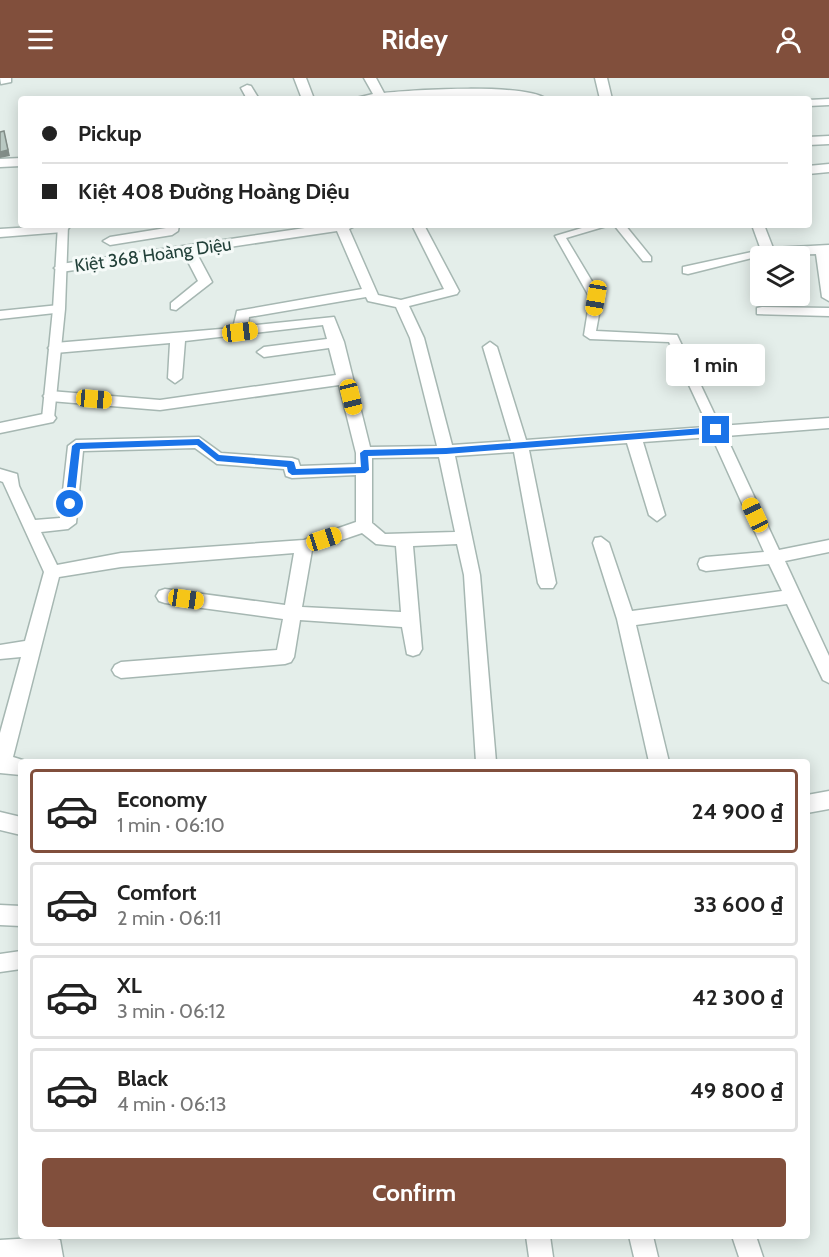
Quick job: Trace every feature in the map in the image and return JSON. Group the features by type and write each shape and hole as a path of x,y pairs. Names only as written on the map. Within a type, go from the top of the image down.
{"street":[{"path":"300,78 307,96"},
{"path":"370,78 380,96 454,90 486,95"},
{"path":"449,78 454,90"},
{"path":"601,78 605,96"},
{"path":"247,88 251,96"},
{"path":"812,103 829,102"},
{"path":"812,141 829,140"},
{"path":"0,163 18,162"},
{"path":"812,170 829,168"},
{"path":"0,233 45,228"},
{"path":"110,241 172,231 172,228"},
{"path":"256,228 258,239"},
{"name":"Kiệt 368 Hoàng Diệu","path":"61,268 332,228"},
{"path":"346,228 373,298 401,304 452,291 420,228"},
{"path":"759,228 766,246"},
{"path":"176,306 205,282 189,249"},
{"path":"810,250 826,249 829,297"},
{"path":"688,270 750,256"},
{"path":"240,332 242,314 370,292"},
{"path":"401,304 417,338 446,451 471,575 486,759"},
{"path":"0,315 59,309"},
{"path":"762,311 829,312"},
{"path":"55,348 240,332 329,320 337,342 365,461 364,526"},
{"path":"175,378 178,337"},
{"path":"264,352 337,342"},
{"path":"490,347 520,445 547,583"},
{"path":"50,396 160,405 346,379"},
{"path":"0,428 48,418"},
{"path":"31,527 68,523 76,446 199,442 217,458 291,464 292,472 446,451 829,423"},
{"path":"716,430 829,675"},
{"path":"633,436 657,516"},
{"path":"0,475 11,478 11,486 52,572 1,765 18,766"},
{"path":"364,526 382,540 464,538"},
{"path":"52,572 121,560 304,546 364,526"},
{"path":"404,539 413,649"},
{"path":"601,543 626,619 657,759"},
{"path":"121,670 285,657 304,546"},
{"path":"706,564 775,557 829,546"},
{"path":"165,596 293,614 411,620"},
{"path":"626,619 792,596"},
{"path":"0,652 31,648"},
{"path":"810,803 829,800"},
{"path":"0,821 18,825"},
{"path":"0,915 18,916"},
{"path":"538,1239 541,1257"},
{"path":"642,1239 646,1257"},
{"path":"745,1239 751,1257"},
{"path":"0,1252 51,1249 51,1257"}],"lane":[{"path":"48,418 59,309 63,228"},
{"path":"593,228 560,236 596,298 590,335 673,338 716,430"},
{"path":"621,228 647,259"},
{"path":"0,963 18,960"}],"building":[{"path":"4,131 8,150 0,152 0,132"}],"route":[{"path":"70,504 76,446 199,442 217,458 291,464 292,472 365,470 364,453 446,451 716,430"}]}
